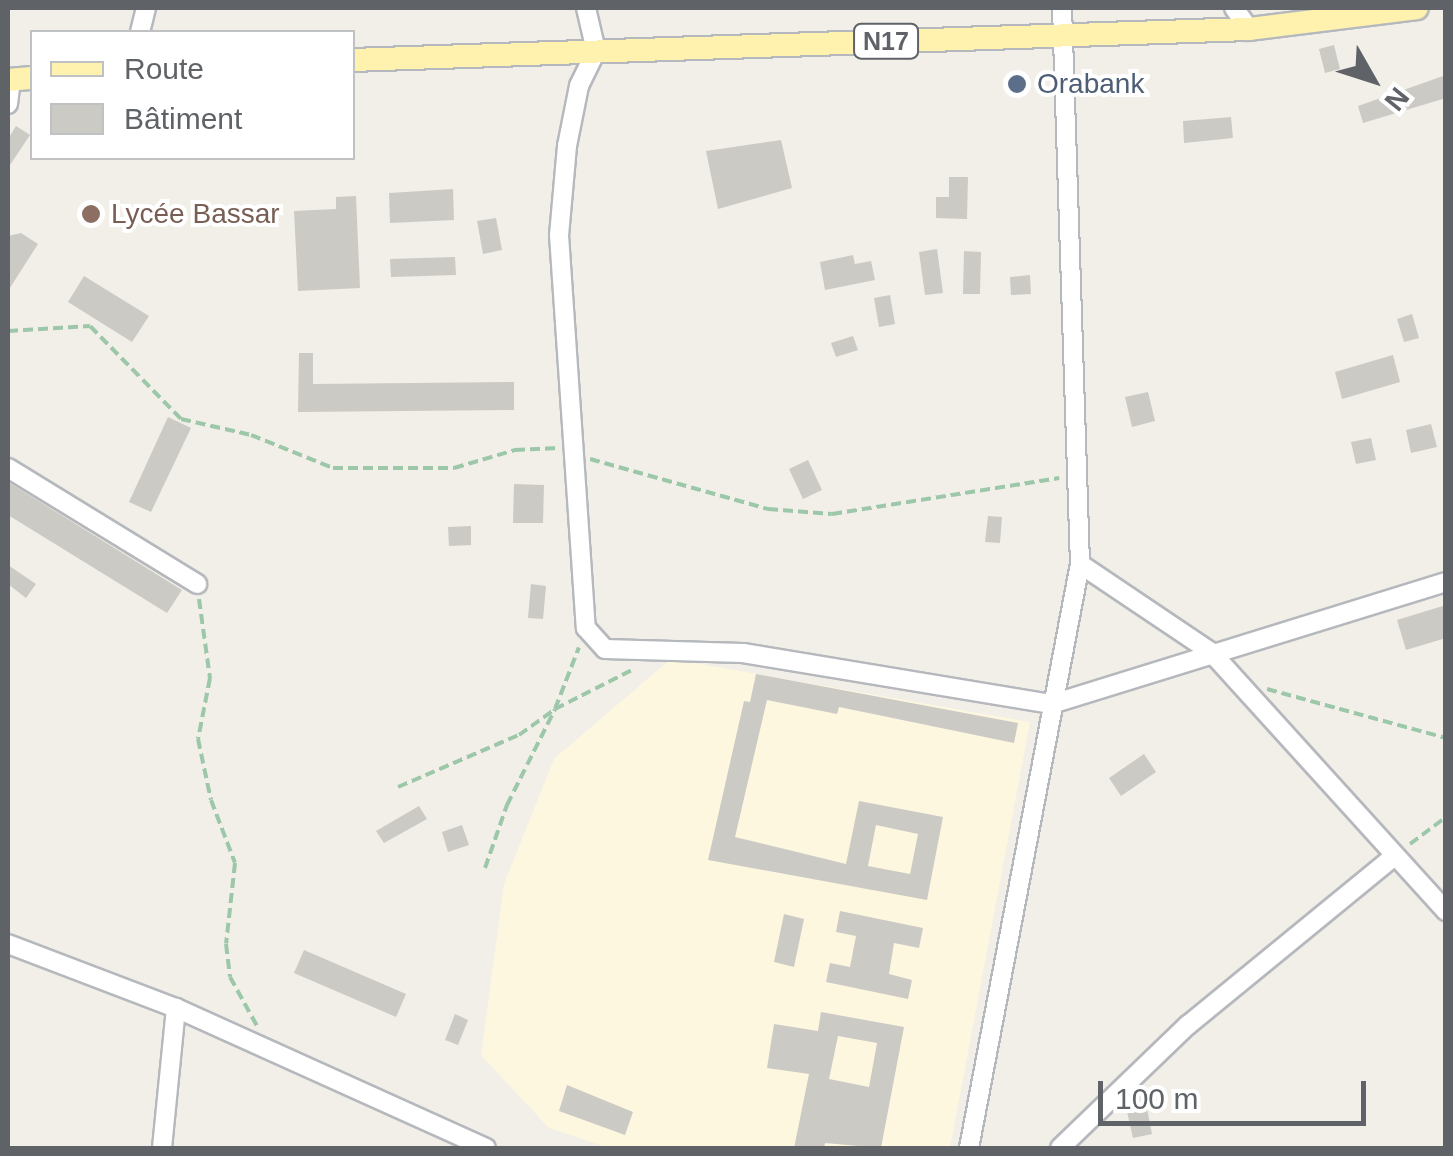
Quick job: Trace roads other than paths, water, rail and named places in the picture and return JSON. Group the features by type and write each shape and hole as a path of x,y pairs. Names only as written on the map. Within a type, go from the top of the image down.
{"main road":[{"name":"N17","path":"355,60 1063,34 1239,13 1417,8"}],"street":[{"path":"586,8 596,51 579,86 567,146 560,235 586,628 605,648 743,653 1052,704 1446,582"},
{"path":"969,1148 1080,564 1062,8"},
{"path":"8,104 17,79"},
{"path":"8,468 196,584"},
{"path":"1080,564 1211,652 1446,911"},
{"path":"1060,1148 1188,1025 1393,857"},
{"path":"8,944 176,1008 486,1148"},
{"path":"162,1148 176,1008"}],"place":[{"name":"Orabank","path":"1017,84"},
{"name":"Lycée Bassar","path":"91,214"}]}
